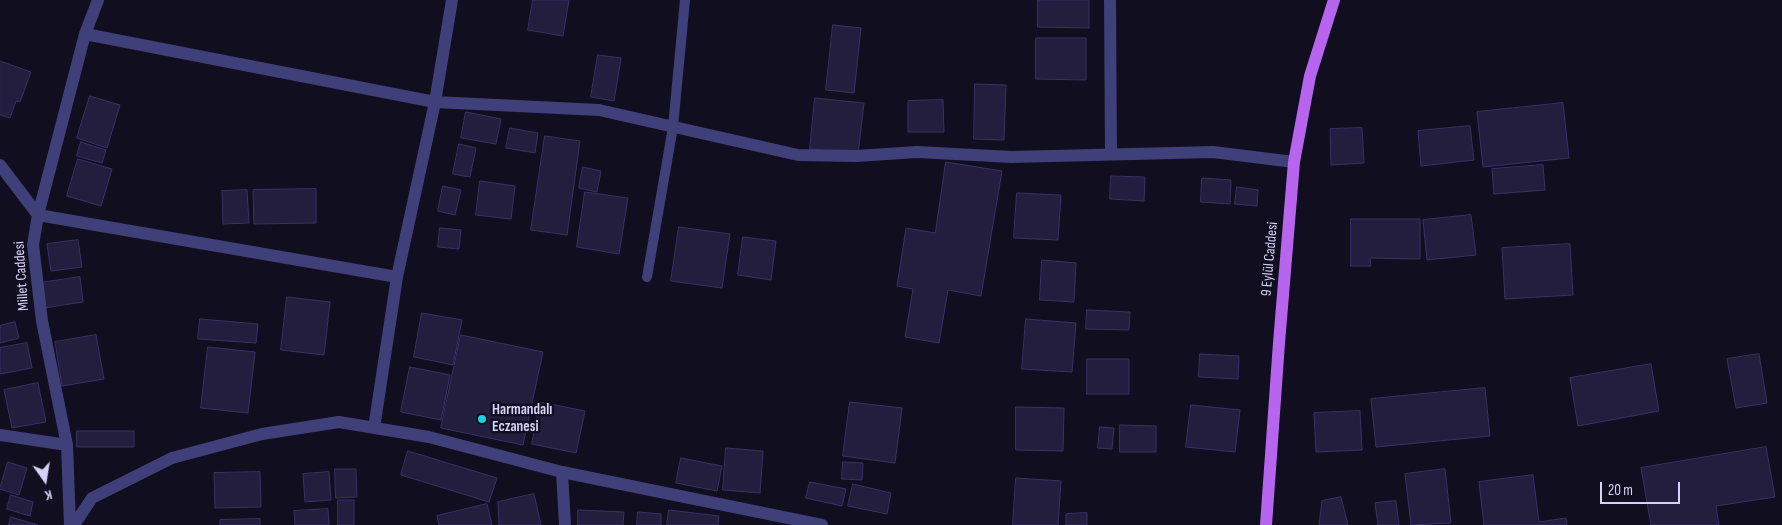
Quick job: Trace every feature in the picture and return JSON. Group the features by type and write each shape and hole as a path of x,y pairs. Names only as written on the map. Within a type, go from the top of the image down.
{"main road":[{"name":"9 Eylül Caddesi","path":"1266,525 1294,162 1310,76 1334,0"}],"street":[{"name":"Millet Caddesi","path":"72,525 67,444 42,321 33,244 38,215 85,34 98,0"},
{"path":"374,428 397,277 435,102 452,0"},
{"path":"1110,0 1111,154"},
{"path":"85,34 435,102 599,110 798,155 856,156 917,152 1012,157 1213,152 1294,162"},
{"path":"0,165 38,215 397,277"},
{"path":"72,525 92,498 172,458 262,434 339,422 429,437 562,472 796,522 822,525"},
{"path":"0,435 67,444"},
{"path":"562,472 565,525"}],"lane":[{"path":"647,277 673,127 685,0"}],"building":[{"path":"533,0 569,0 563,36 528,30"},
{"path":"1038,0 1089,0 1089,28 1038,27"},
{"path":"833,25 861,28 854,93 826,90"},
{"path":"1036,38 1086,38 1086,80 1036,79"},
{"path":"598,55 621,58 614,101 591,97"},
{"path":"0,61 31,72 20,102 16,101 10,118 0,115"},
{"path":"975,84 1006,85 1004,140 974,139"},
{"path":"90,96 120,105 107,148 77,138"},
{"path":"815,98 864,103 858,154 810,149"},
{"path":"943,100 944,132 908,132 908,101"},
{"path":"1563,103 1569,158 1483,167 1477,112"},
{"path":"466,112 501,119 496,144 461,138"},
{"path":"1470,126 1474,160 1421,166 1418,131"},
{"path":"510,128 538,133 535,153 506,148"},
{"path":"1362,128 1364,163 1331,165 1330,129"},
{"path":"545,136 580,141 567,235 531,230"},
{"path":"81,142 106,150 102,163 77,156"},
{"path":"459,144 476,148 470,177 453,174"},
{"path":"78,159 112,169 101,206 67,196"},
{"path":"946,162 1002,171 981,296 948,290 939,343 905,337 913,289 897,286 906,228 935,233"},
{"path":"1543,165 1545,190 1494,194 1492,169"},
{"path":"583,167 601,171 597,192 579,188"},
{"path":"1111,176 1145,177 1144,201 1110,199"},
{"path":"1202,178 1231,180 1230,204 1201,202"},
{"path":"480,181 515,186 511,219 476,215"},
{"path":"443,186 461,190 455,215 438,211"},
{"path":"1237,187 1258,190 1257,206 1235,204"},
{"path":"316,189 316,223 254,224 253,190"},
{"path":"247,190 249,223 223,224 222,191"},
{"path":"585,192 628,198 619,254 577,247"},
{"path":"1017,193 1061,195 1058,240 1014,238"},
{"path":"1471,215 1476,255 1427,260 1423,220"},
{"path":"1351,219 1420,219 1420,259 1370,258 1371,266 1351,266"},
{"path":"679,227 730,234 722,288 671,281"},
{"path":"440,228 461,230 459,249 438,247"},
{"path":"743,237 776,241 771,280 738,275"},
{"path":"78,240 82,267 51,271 47,244"},
{"path":"1570,244 1573,295 1505,299 1502,248"},
{"path":"1042,260 1076,263 1074,302 1040,300"},
{"path":"80,277 83,302 44,308 40,283"},
{"path":"287,297 330,302 324,355 281,350"},
{"path":"1087,310 1130,312 1129,330 1086,329"},
{"path":"422,313 462,320 453,365 414,357"},
{"path":"200,319 258,324 256,343 198,339"},
{"path":"1026,319 1076,323 1072,372 1022,369"},
{"path":"15,322 19,338 0,343 0,326"},
{"path":"96,335 104,379 62,386 55,342"},
{"path":"461,335 543,352 523,445 441,428"},
{"path":"27,343 32,368 0,374 0,348"},
{"path":"208,347 255,352 248,413 201,408"},
{"path":"1200,354 1239,356 1238,379 1199,377"},
{"path":"1759,354 1767,403 1736,408 1727,359"},
{"path":"1087,359 1129,359 1129,394 1087,394"},
{"path":"1651,364 1659,411 1578,426 1570,378"},
{"path":"410,367 450,375 441,420 401,412"},
{"path":"38,383 46,422 12,428 4,390"},
{"path":"1485,388 1490,436 1376,447 1371,399"},
{"path":"540,402 585,411 576,453 532,444"},
{"path":"850,402 902,408 895,463 843,456"},
{"path":"1191,405 1240,410 1235,452 1186,447"},
{"path":"1016,407 1064,408 1063,451 1016,450"},
{"path":"1360,411 1362,450 1316,452 1314,413"},
{"path":"1120,425 1156,426 1156,452 1120,452"},
{"path":"1100,427 1114,428 1112,449 1098,448"},
{"path":"77,431 134,431 134,447 77,447"},
{"path":"1766,447 1775,497 1716,506 1719,525 1651,525 1641,468"},
{"path":"726,448 763,451 760,493 723,490"},
{"path":"408,451 497,478 489,502 401,475"},
{"path":"681,458 722,466 717,491 676,483"},
{"path":"8,462 27,468 19,495 0,489"},
{"path":"843,462 863,463 862,480 842,479"},
{"path":"335,469 356,469 357,497 336,498"},
{"path":"1445,469 1451,523 1411,525 1405,474"},
{"path":"260,472 261,507 215,508 214,473"},
{"path":"329,472 331,500 305,502 303,474"},
{"path":"1533,475 1539,522 1566,518 1567,525 1484,525 1479,482"},
{"path":"1016,478 1061,481 1058,525 1013,525"},
{"path":"810,482 846,489 842,506 806,498"},
{"path":"853,484 891,493 887,514 848,506"},
{"path":"534,494 541,525 499,525 498,502"},
{"path":"11,495 33,502 30,516 7,509"},
{"path":"1341,497 1348,525 1319,525 1322,501"},
{"path":"338,500 354,500 354,525 338,525"},
{"path":"1396,501 1399,525 1378,525 1375,503"},
{"path":"487,504 492,525 439,525 437,516"},
{"path":"328,509 329,525 295,525 294,511"},
{"path":"578,510 624,512 623,525 578,525"},
{"path":"669,510 719,516 718,525 667,525"},
{"path":"638,512 661,514 661,525 637,525"},
{"path":"1087,513 1087,525 1066,525 1066,514"},
{"path":"11,517 38,525 9,525"},
{"path":"260,519 260,525 220,525 220,520"}],"place":[{"name":"Harmandalı Eczanesi","path":"482,419"}]}
